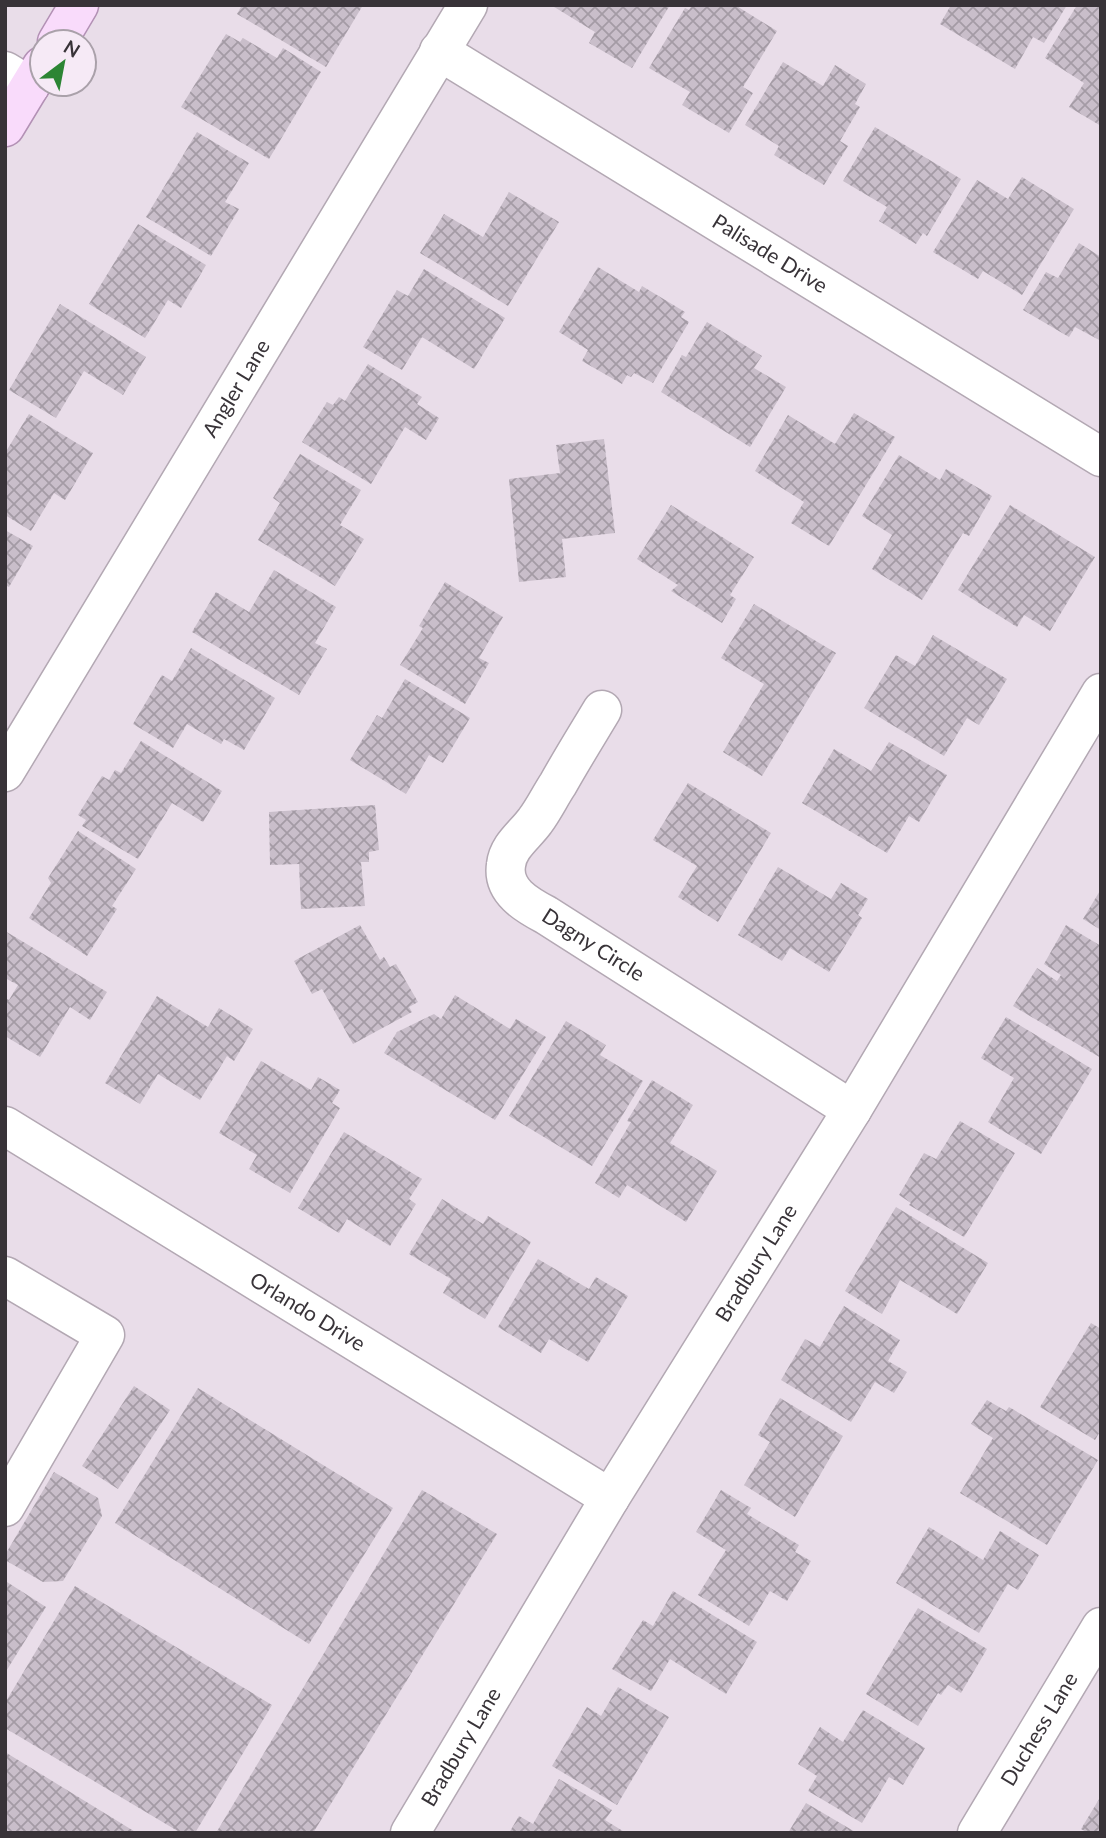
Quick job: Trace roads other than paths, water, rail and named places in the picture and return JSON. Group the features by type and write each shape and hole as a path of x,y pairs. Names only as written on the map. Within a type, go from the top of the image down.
{"main road":[{"path":"65,28 79,5"},
{"path":"5,127 26,74"}],"street":[{"name":"Angler Lane","path":"5,772 468,5"},
{"name":"Palisade Drive","path":"439,51 1101,457"},
{"name":"Bradbury Lane","path":"410,1833 610,1499 852,1110 1101,693"},
{"name":"Dagny Circle","path":"602,710 535,822 509,854 505,867 508,884 519,899 531,908 852,1110"},
{"name":"Orlando Drive","path":"5,1126 610,1499"},
{"path":"5,1276 106,1335 5,1507"},
{"name":"Duchess Lane","path":"977,1833 1101,1627"}]}
